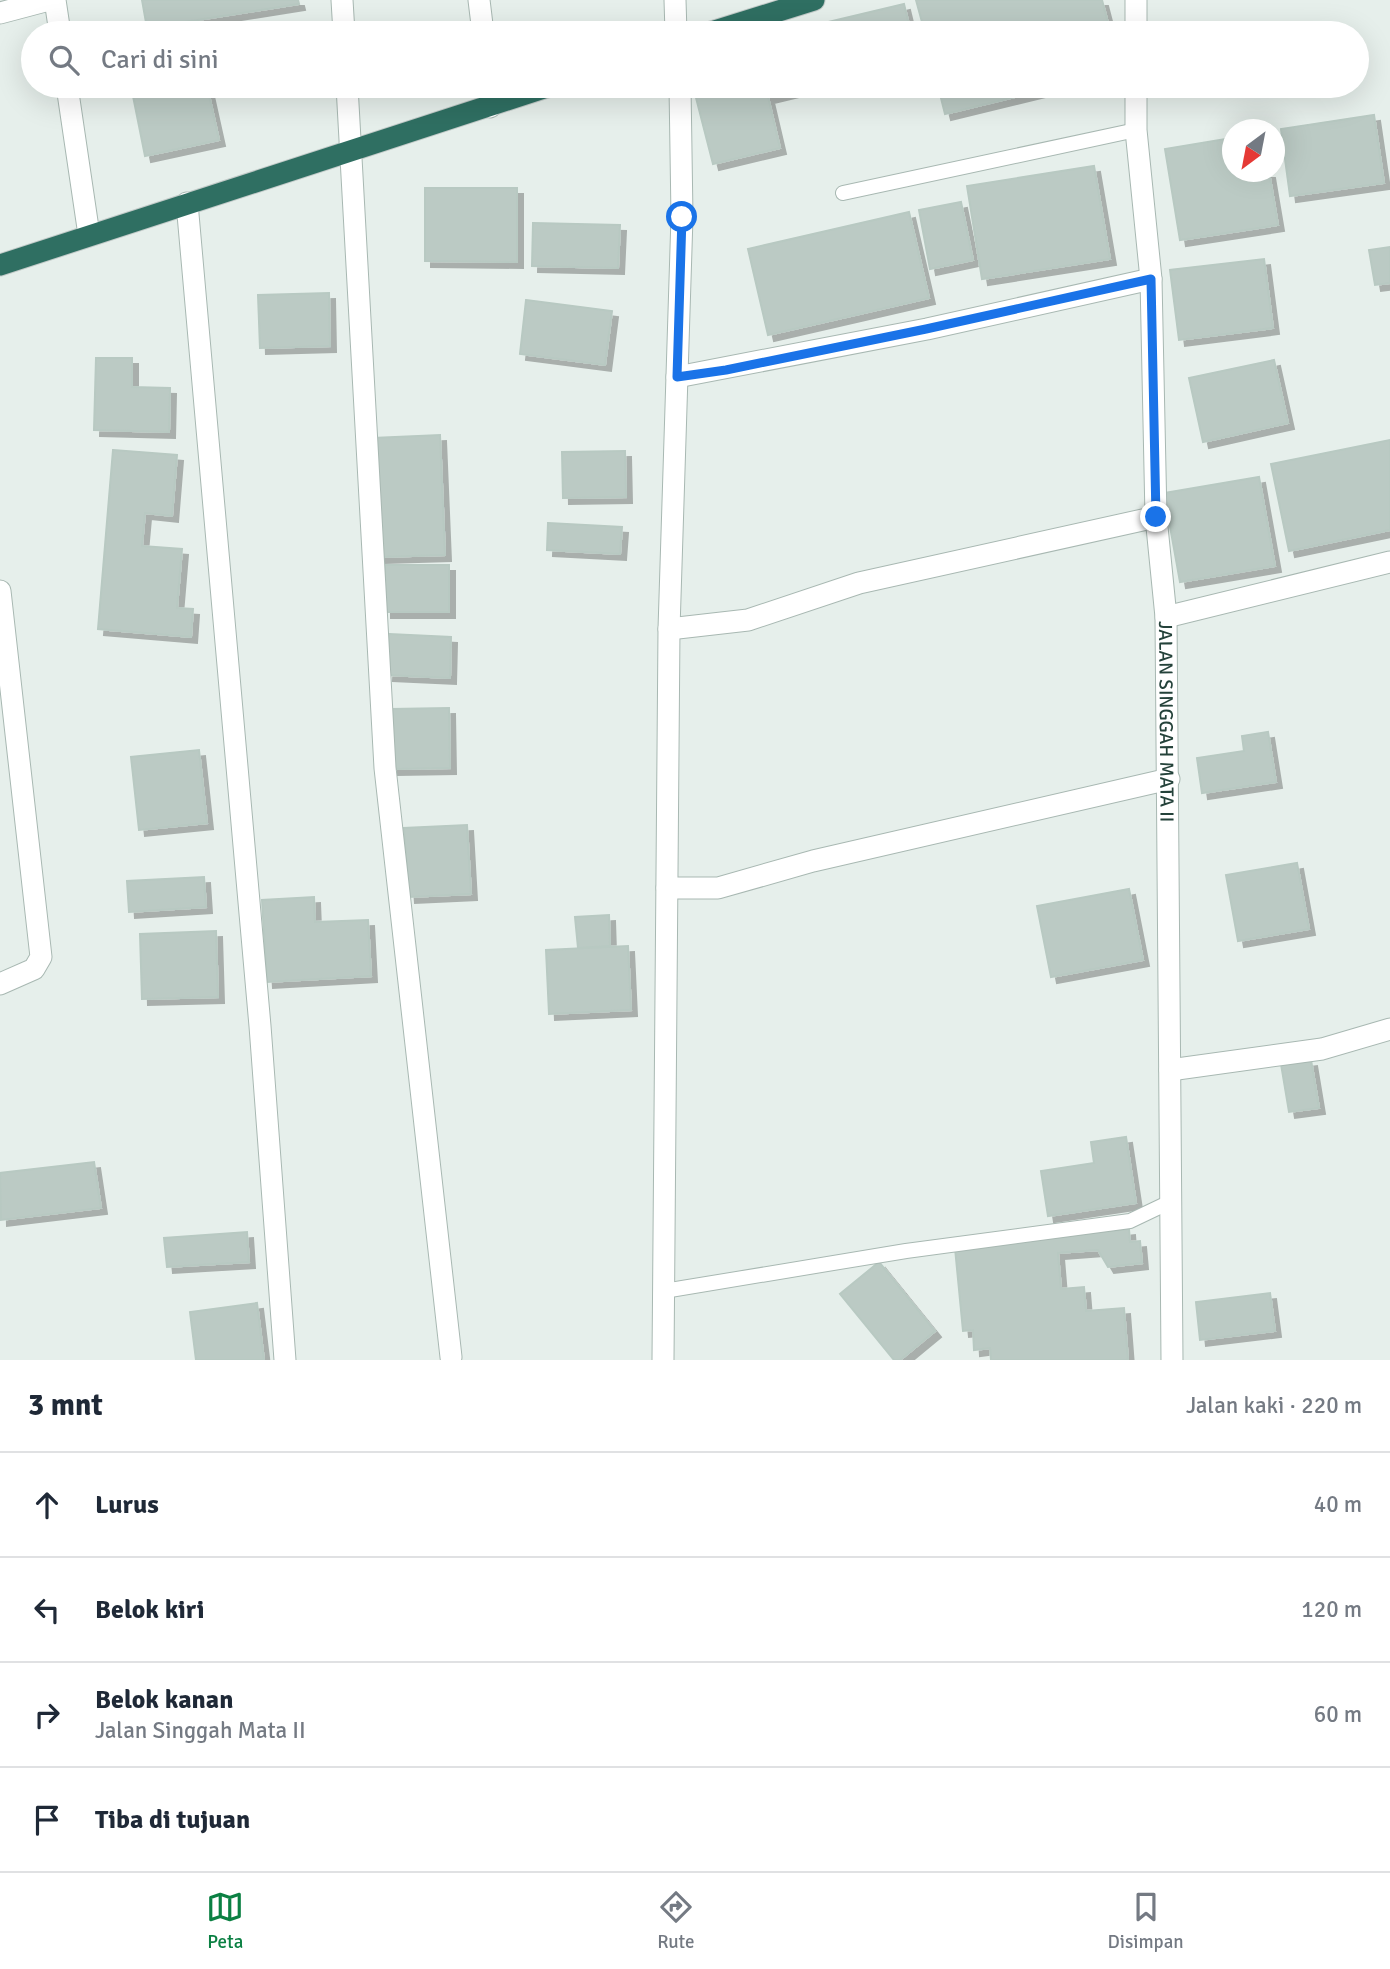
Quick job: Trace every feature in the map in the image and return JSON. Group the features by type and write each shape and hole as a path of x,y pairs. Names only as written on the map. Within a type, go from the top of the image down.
{"highway":[{"path":"743,21 814,0"},
{"path":"0,265 350,151 484,98"}],"street":[{"path":"0,13 49,0"},
{"path":"55,0 58,21"},
{"path":"342,0 343,21"},
{"path":"479,0 482,21"},
{"path":"675,0 676,21"},
{"path":"1136,0 1136,21"},
{"path":"69,98 89,235"},
{"path":"348,98 385,768 451,1357"},
{"path":"663,1360 669,629 686,375 680,98"},
{"name":"JALAN SINGGAH MATA II","path":"1136,98 1136,130 1151,279 1156,517 1166,617 1172,1360"},
{"path":"187,203 260,1026 285,1360"},
{"path":"686,375 726,370 1151,279"},
{"path":"669,629 724,625 748,620 859,583 1156,517"},
{"path":"1166,617 1390,562"},
{"path":"0,591 41,957 34,969 0,984"},
{"path":"667,888 718,888 813,861 1169,779"},
{"path":"1170,1070 1322,1049 1390,1028"}],"lane":[{"path":"843,193 1136,130"},
{"path":"664,1291 906,1251 1130,1221 1172,1201"}],"building":[{"path":"142,0 298,0 299,4 191,21 146,21"},
{"path":"916,0 1102,0 1107,21 922,21"},
{"path":"904,4 908,21 832,21"},
{"path":"133,98 210,98 219,140 145,156"},
{"path":"696,98 768,98 780,148 713,164"},
{"path":"941,98 1011,98 945,114"},
{"path":"1374,115 1384,183 1290,196 1285,159 1285,128"},
{"path":"1222,140 1222,182 1271,182 1278,225 1180,240 1165,149"},
{"path":"1094,166 1110,259 982,279 967,186"},
{"path":"425,188 517,188 517,262 425,261"},
{"path":"961,202 973,260 930,269 919,210"},
{"path":"909,212 929,298 768,335 748,249"},
{"path":"533,223 620,225 618,268 532,266"},
{"path":"1390,247 1390,283 1375,285 1369,250"},
{"path":"1264,259 1273,328 1179,340 1170,270"},
{"path":"329,293 330,346 260,348 258,295"},
{"path":"526,300 612,311 605,365 520,354"},
{"path":"96,358 132,358 132,387 170,388 169,432 94,430"},
{"path":"1274,360 1288,423 1203,442 1189,378"},
{"path":"440,435 445,555 379,557 373,438"},
{"path":"1390,440 1390,530 1289,551 1271,464"},
{"path":"113,450 177,455 172,516 145,513 142,546 182,549 177,608 193,609 191,637 98,629"},
{"path":"625,451 626,497 563,498 562,452"},
{"path":"1259,477 1275,566 1180,582 1164,493"},
{"path":"548,523 622,527 620,554 547,550"},
{"path":"385,565 449,565 449,612 385,612"},
{"path":"389,634 451,637 450,678 387,675"},
{"path":"449,708 450,768 392,769 391,709"},
{"path":"1268,732 1276,782 1202,793 1197,758 1244,751 1242,736"},
{"path":"199,750 207,823 139,830 131,757"},
{"path":"467,825 471,894 409,897 404,828"},
{"path":"1297,863 1309,929 1238,941 1226,875"},
{"path":"204,877 206,907 129,912 127,881"},
{"path":"1129,889 1143,960 1051,977 1037,906"},
{"path":"314,897 315,922 368,920 371,976 267,982 262,900"},
{"path":"609,915 610,946 578,948 575,917"},
{"path":"216,931 218,997 142,999 140,934"},
{"path":"628,946 631,1010 549,1014 546,950"},
{"path":"1311,1060 1319,1108 1289,1112 1281,1064"},
{"path":"1126,1137 1136,1203 1048,1216 1041,1171 1094,1163 1091,1142"},
{"path":"94,1162 101,1208 1,1220 0,1173"},
{"path":"1129,1229 1130,1242 1140,1241 1142,1263 1108,1267 1098,1250 1058,1253 1061,1289 1084,1287 1086,1311 1124,1308 1128,1360 991,1360 990,1348 974,1350 973,1330 963,1331 955,1248"},
{"path":"247,1232 249,1262 167,1267 164,1238"},
{"path":"879,1262 935,1331 900,1360 894,1360 840,1294"},
{"path":"1270,1293 1275,1331 1200,1340 1196,1302"},
{"path":"257,1303 264,1360 196,1360 190,1312"}],"route":[{"path":"682,217 677,377 726,370 926,329 1151,279 1156,517"}]}
